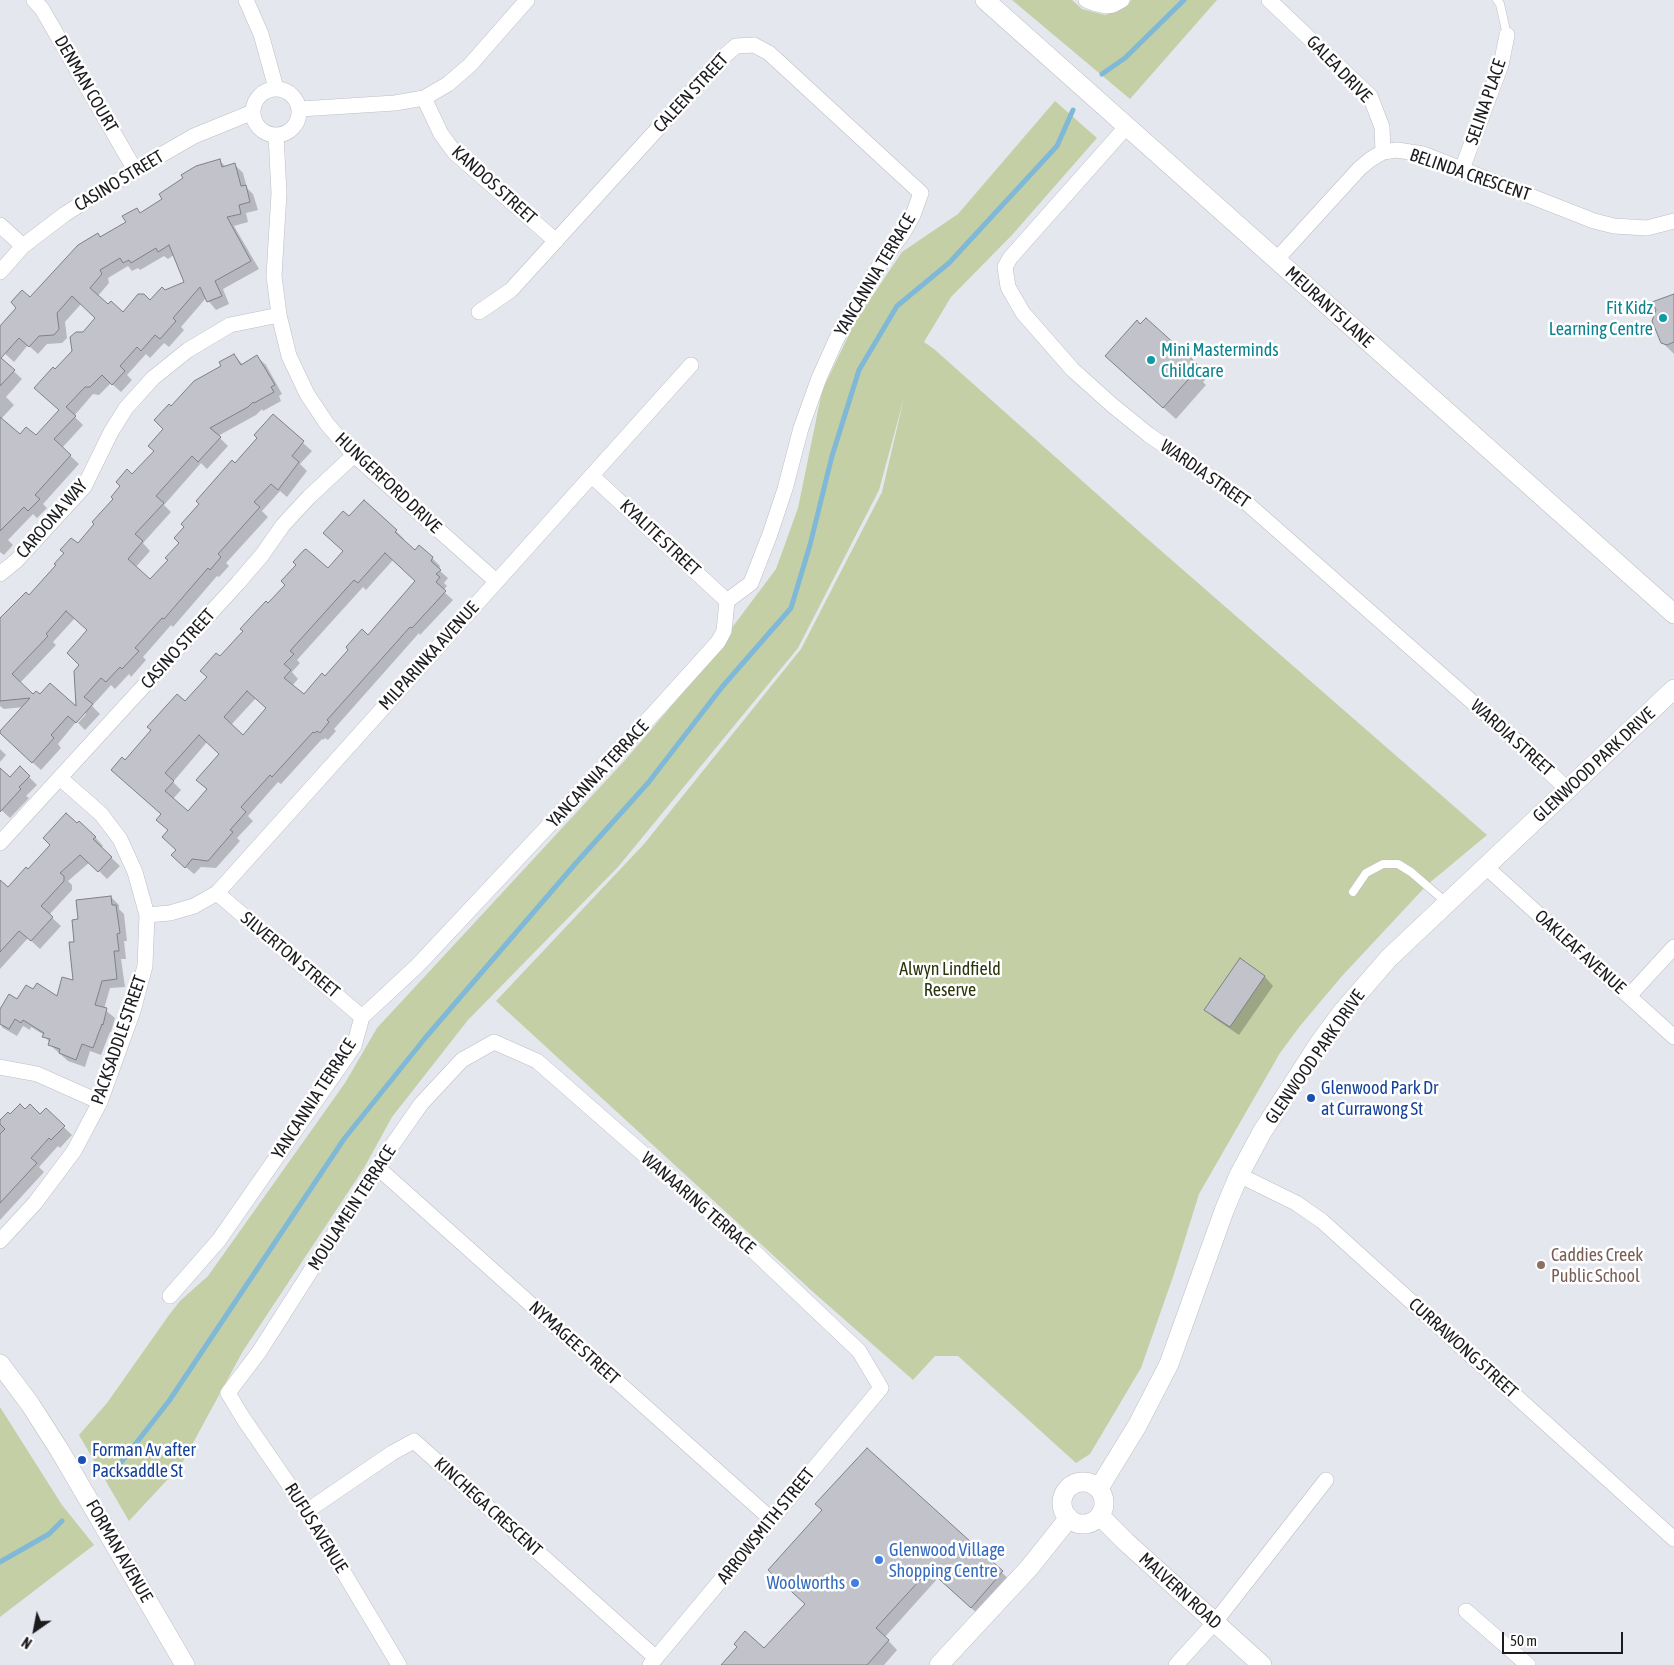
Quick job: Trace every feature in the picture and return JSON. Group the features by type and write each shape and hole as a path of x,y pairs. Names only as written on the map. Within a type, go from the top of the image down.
{"street":[{"name":"DENMAN COURT","path":"34,0 42,9 136,170"},
{"path":"246,0 261,34 276,88"},
{"path":"300,109 395,103 424,98 448,84 470,65 527,0"},
{"name":"MEURANTS LANE","path":"985,0 1674,614"},
{"path":"1086,0 1106,6 1113,5 1122,0"},
{"name":"GALEA DRIVE","path":"1269,0 1370,96 1382,127 1383,152"},
{"name":"SELINA PLACE","path":"1462,169 1501,65 1507,35"},
{"name":"CALEEN STREET","path":"479,312 511,290 715,65 736,46 754,45 769,52 921,192"},
{"path":"276,88 293,95 300,109 300,117 296,125 291,130 276,135 268,134 258,126 254,120 253,112 260,95 269,89 276,88"},
{"name":"KANDOS STREET","path":"424,98 441,134 456,153 556,241"},
{"name":"CASINO STREET","path":"0,272 23,246 65,214 194,136 253,112"},
{"name":"WARDIA STREET","path":"1127,126 1010,258 1006,267 1008,287 1023,313 1073,370 1112,405 1149,435 1241,498 1521,745 1568,789"},
{"name":"HUNGERFORD DRIVE","path":"276,135 279,193 274,276 279,315 289,356 307,394 327,424 354,455 496,582"},
{"name":"BELINDA CRESCENT","path":"1383,152 1397,150 1423,154 1594,221 1614,226 1647,228 1674,221"},
{"path":"1276,260 1360,168 1383,152"},
{"name":"YANCANNIA TERRACE","path":"170,1296 219,1240 354,1046 362,1017 418,965 655,712 711,649 724,631 727,601 750,583 770,534 785,489 801,428 819,378 837,338 874,273 903,234 913,215 921,192"},
{"path":"0,224 23,246"},
{"name":"CAROONA WAY","path":"0,574 16,561 84,487 111,432 126,408 153,378 188,350 230,325 279,315"},
{"name":"MILPARINKA AVENUE","path":"147,915 170,913 194,906 217,893 691,365"},
{"name":"CASINO STREET","path":"0,843 238,583 283,525 309,497 354,455"},
{"name":"KYALITE STREET","path":"592,476 727,601"},
{"name":"GLENWOOD PARK DRIVE","path":"1099,1488 1137,1426 1169,1364 1224,1211 1239,1175 1262,1132 1292,1084 1343,1011 1389,958 1674,689"},
{"name":"PACKSADDLE STREET","path":"0,1241 35,1203 74,1151 100,1102 133,1011 145,966 147,915 135,872 120,839 101,814 60,778"},
{"name":"OAKLEAF AVENUE","path":"1485,866 1674,1037"},
{"name":"SILVERTON STREET","path":"217,893 362,1017"},
{"path":"1629,996 1674,947"},
{"name":"MOULAMEIN TERRACE","path":"228,1393 259,1352 377,1167 421,1104 462,1060 494,1042"},
{"name":"WANAARING TERRACE","path":"494,1042 537,1061 744,1242 859,1351 881,1388"},
{"path":"0,1067 37,1074 100,1102"},
{"name":"NYMAGEE STREET","path":"377,1167 771,1519"},
{"name":"CURRAWONG STREET","path":"1239,1175 1296,1203 1322,1221 1674,1539"},
{"name":"FORMAN AVENUE","path":"0,1364 30,1404 60,1452 184,1665"},
{"name":"ARROWSMITH STREET","path":"653,1661 881,1388"},
{"name":"RUFUS AVENUE","path":"228,1393 307,1511 399,1665"},
{"name":"KINCHEGA CRESCENT","path":"307,1511 392,1452 414,1441 653,1661"},
{"path":"1176,1665 1215,1622 1326,1480"},
{"path":"1081,1482 1087,1482 1099,1488 1104,1499 1100,1516 1088,1524 1075,1522 1064,1513 1062,1506 1065,1492 1069,1487 1081,1482"},
{"name":"MALVERN ROAD","path":"1100,1516 1126,1542 1262,1665"},
{"path":"939,1665 1029,1568 1069,1518"},
{"path":"1466,1612 1528,1665"}],"lane":[{"path":"1497,0 1500,4 1507,35"},
{"path":"1353,892 1366,873 1383,864 1398,864 1411,872 1447,903"}],"green space":[{"path":"1012,0 1072,0 1082,9 1105,15 1129,4 1131,0 1217,0 1130,99"},
{"name":"Alwyn Lindfield Reserve","path":"1055,101 1097,138 1012,235 951,297 924,342 1487,835 1427,885 1342,976 1280,1053 1199,1194 1174,1274 1141,1368 1090,1454 1076,1463 958,1356 935,1356 913,1380 812,1291 496,1001 644,844 801,649 882,492 904,398 879,490 798,648 618,867 468,1020 392,1117 364,1168 243,1351 181,1465 129,1521 79,1435 107,1403 180,1301 208,1276 345,1083 377,1028 626,759 686,689 776,569 798,508 822,391 855,322 902,252 958,214"},
{"path":"0,1407 62,1505 94,1545 0,1617"}],"building":[{"path":"220,159 222,167 235,163 241,186 246,185 250,202 239,205 241,214 227,217 251,261 215,281 222,296 207,302 200,287 173,318 176,321 160,339 155,335 141,351 137,347 120,366 125,371 112,385 102,375 90,387 85,387 66,407 76,416 54,439 71,455 35,495 40,499 28,511 24,507 0,531 0,417 20,434 26,427 36,435 59,410 34,388 53,367 55,369 72,351 70,337 76,332 83,332 95,318 72,296 57,313 59,329 54,335 39,336 29,347 19,338 1,358 15,370 0,386 0,326 16,308 11,302 22,290 30,297 78,245 98,233 100,237 126,222 122,216 137,208 140,213 162,199 159,194 183,178 181,175 196,166","holes":["169,245 184,282 165,290 162,287 150,300 144,294 138,294 123,312 111,301 108,304 90,288 102,274 100,270 120,258 123,263 129,260 131,263 156,248 158,252"]},
{"name":"Fit Kidz Learning Centre","path":"1674,294 1674,342 1667,345 1661,343 1652,321 1656,310 1652,302"},
{"name":"Mini Masterminds Childcare","path":"1146,318 1197,364 1192,370 1195,372 1163,408 1105,356 1137,320 1140,324"},
{"path":"234,354 241,365 257,355 275,385 271,387 274,392 253,402 248,407 210,428 221,437 198,462 192,456 156,496 164,503 135,534 143,541 128,559 150,579 168,560 165,558 179,543 174,538 184,527 181,524 199,504 196,501 232,460 235,463 257,438 254,435 273,414 304,441 292,456 299,462 278,490 271,484 254,502 260,507 218,554 221,557 210,570 208,568 164,619 162,618 135,648 139,651 122,669 120,667 106,682 101,678 84,697 93,704 76,723 68,716 51,735 54,738 32,763 0,733 30,698 0,701 0,618 26,592 29,595 56,565 54,564 64,553 60,550 71,538 78,543 94,524 92,522 113,499 111,497 120,486 116,482 127,469 132,474 154,451 148,446 163,429 154,420 169,404 171,406 194,381 221,366 219,362","holes":["66,611 87,630 67,653 79,665 74,671 76,706 50,683 40,694 36,691 33,694 12,674 48,636 46,634"]},
{"path":"364,500 397,530 395,532 415,550 419,545 433,557 431,561 441,570 436,574 440,577 436,582 446,591 412,628 410,627 327,720 329,722 320,733 317,731 313,732 272,777 270,775 241,807 246,812 230,830 233,832 208,861 192,859 185,868 171,855 176,850 162,837 168,830 156,820 161,814 111,770 122,757 125,760 151,730 147,727 177,694 185,701 207,677 200,671 216,653 220,656 243,631 240,629 250,618 285,585 281,581 296,565 293,562 304,550 306,549 328,568 343,551 323,533 343,511 349,516","holes":["385,553 415,581 368,635 362,629 346,647 348,650 325,676 322,673 304,694 284,678 291,670 284,664 294,654 290,651 354,580 358,583","247,691 266,708 243,735 224,717","199,735 219,754 196,780 207,789 188,811 165,791 174,781 165,773"]},
{"path":"20,766 30,776 0,812 0,768 10,777"},
{"path":"66,813 77,823 79,821 96,837 93,839 112,857 98,872 80,855 60,873 64,876 64,881 41,906 53,917 31,941 19,931 0,952 0,880 8,887 26,867 28,869 50,845 43,838"},
{"path":"111,896 112,905 116,905 120,933 117,934 119,951 114,951 117,979 102,981 95,1005 107,1008 103,1025 93,1048 82,1044 76,1060 59,1053 60,1049 48,1045 50,1039 42,1037 44,1033 23,1020 21,1023 15,1019 9,1029 0,1024 0,1009 9,994 17,999 26,985 33,989 37,983 57,996 62,977 73,980 69,942 74,942 72,920 78,919 76,900"},
{"path":"1240,958 1265,976 1230,1027 1204,1010"},
{"path":"20,1104 25,1109 30,1104 40,1114 46,1108 65,1126 51,1140 49,1138 31,1158 37,1163 0,1203 0,1134 5,1129 0,1124 0,1120 8,1112 10,1114"},
{"name":"Glenwood Village Shopping Centre","path":"867,1448 1003,1571 971,1608 929,1570 876,1628 889,1640 867,1665 721,1665 737,1647 734,1644 745,1631 764,1648 805,1604 768,1570 822,1510 815,1504"}],"waterway":[{"path":"1102,74 1125,58 1184,0"},
{"path":"109,1475 169,1401 344,1139 426,1037 576,863 648,783 722,687 791,608 810,545 832,456 859,370 897,306 949,263 1057,146 1073,110"},
{"path":"0,1562 49,1534 62,1521"}],"place":[{"name":"Fit Kidz Learning Centre","path":"1663,318"},
{"name":"Mini Masterminds Childcare","path":"1151,360"},
{"name":"Glenwood Park Dr at Currawong St","path":"1311,1098"},
{"name":"Caddies Creek Public School","path":"1541,1265"},
{"name":"Forman Av after Packsaddle St","path":"82,1460"},
{"name":"Glenwood Village Shopping Centre","path":"879,1560"},
{"name":"Woolworths","path":"855,1583"}]}
